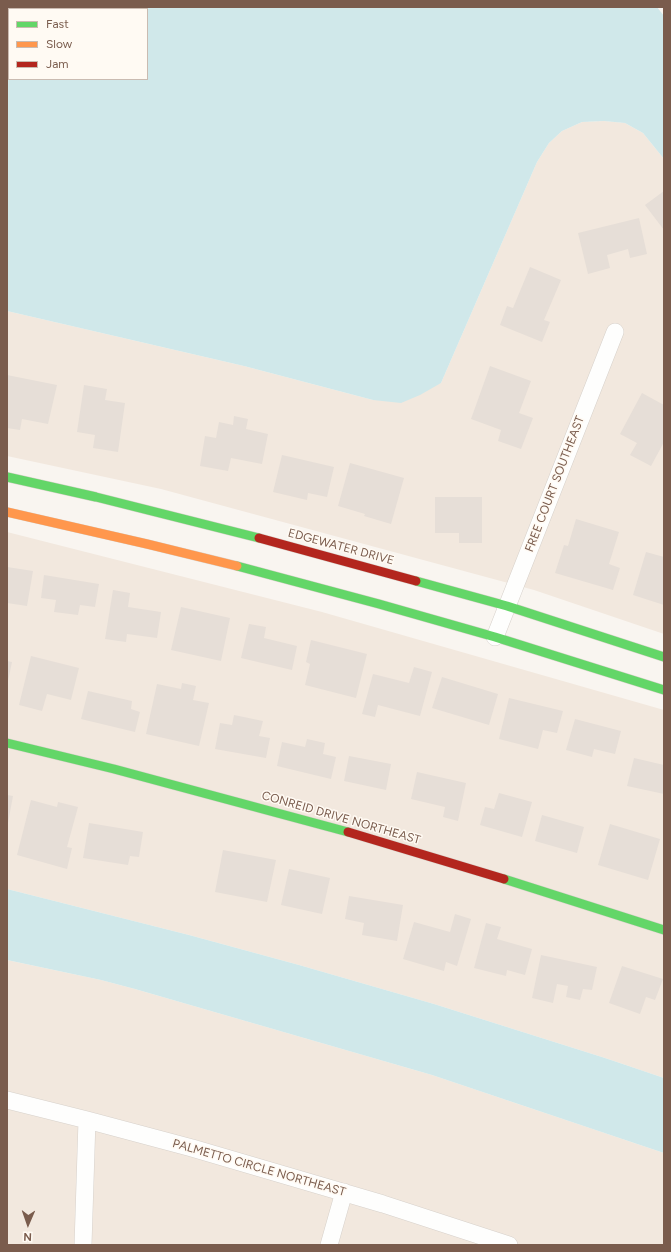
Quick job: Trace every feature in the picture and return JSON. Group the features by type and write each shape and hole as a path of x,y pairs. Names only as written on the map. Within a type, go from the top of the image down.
{"street":[{"name":"FREE COURT SOUTHEAST","path":"495,637 615,332"},
{"name":"EDGEWATER DRIVE","path":"7,477 19,484 96,497 296,547 507,606 664,657"},
{"path":"10,510 263,573 495,637 664,690"},
{"name":"CONREID DRIVE NORTHEAST","path":"7,743 114,769 335,828 444,860 664,930"},
{"name":"PALMETTO CIRCLE NORTHEAST","path":"7,1100 192,1148 344,1192 509,1245"},
{"path":"83,1245 87,1120"},
{"path":"329,1245 344,1192"}],"shaded area":[{"path":"604,121 625,123 643,133 664,159 664,634 534,590 161,489 7,456 7,311 244,366 373,400 441,383 537,162 549,143 562,131 582,122"},
{"path":"7,532 322,612 664,710 664,1078 434,1004 299,965 189,935 7,889"},
{"path":"7,960 101,980 135,989 432,1075 664,1153 664,1245 7,1245"}],"water":[{"path":"7,7 657,7 664,16 664,159 643,133 625,123 604,121 582,122 562,131 549,143 537,162 441,383 420,395 401,403 373,400 244,366 7,311"},
{"path":"7,889 189,935 299,965 434,1004 664,1078 664,1153 432,1075 135,989 101,980 7,960"}],"building":[{"path":"664,191 664,230 645,205"},
{"path":"639,218 647,254 630,258 628,249 607,255 610,268 588,274 578,233"},
{"path":"530,267 561,280 544,320 550,322 542,342 500,325 507,306 513,308"},
{"path":"490,366 531,381 519,413 533,418 521,449 498,441 501,430 471,419"},
{"path":"7,375 57,385 48,424 22,419 20,430 7,428"},
{"path":"84,385 107,389 105,400 125,403 118,452 93,448 95,435 77,432"},
{"path":"642,393 664,405 664,442 651,466 630,455 637,443 620,434"},
{"path":"234,416 248,419 246,429 268,434 262,464 231,458 228,471 200,466 205,436 216,438 219,422 233,425"},
{"path":"282,455 334,467 327,497 308,493 307,500 273,492"},
{"path":"350,463 404,478 391,524 338,506"},
{"path":"435,497 482,497 482,543 459,543 459,533 435,533"},
{"path":"576,519 619,532 609,564 620,568 613,590 555,573 564,545 568,546"},
{"path":"646,552 664,557 664,605 633,595"},
{"path":"7,567 33,571 27,606 7,603"},
{"path":"44,575 99,584 95,607 80,605 78,615 54,612 56,600 41,598"},
{"path":"113,590 130,593 128,607 161,612 157,638 127,634 126,642 105,639"},
{"path":"181,607 230,618 221,661 171,650"},
{"path":"249,624 266,627 264,638 297,646 292,670 241,658"},
{"path":"311,640 367,654 356,698 305,685 310,664 306,662"},
{"path":"31,656 79,668 71,700 47,694 42,711 19,705"},
{"path":"7,661 12,662 8,681 7,681"},
{"path":"414,667 432,672 420,716 378,705 375,717 362,714 373,674 409,683"},
{"path":"442,677 498,694 489,725 432,708"},
{"path":"182,683 196,686 193,700 209,703 199,746 146,734 157,684 181,689"},
{"path":"88,691 132,701 131,709 140,712 135,732 81,719"},
{"path":"509,698 563,711 557,733 543,730 538,749 499,739"},
{"path":"234,715 263,721 259,736 270,738 266,758 215,749 220,723 232,725"},
{"path":"575,719 621,731 615,754 594,749 592,757 566,750"},
{"path":"307,739 325,743 323,754 336,757 331,779 277,766 282,742 305,747"},
{"path":"349,756 391,764 386,790 344,781"},
{"path":"634,758 664,765 664,794 627,786"},
{"path":"417,772 466,783 458,821 443,817 445,807 411,799"},
{"path":"499,793 532,802 522,837 480,825 485,807 494,809"},
{"path":"7,795 13,796 8,823 7,823"},
{"path":"31,800 57,807 58,802 78,807 67,847 72,848 67,869 17,855"},
{"path":"542,815 584,827 577,853 535,841"},
{"path":"89,823 143,832 139,857 130,856 128,865 83,858"},
{"path":"610,824 660,839 648,880 598,865"},
{"path":"223,850 276,860 267,902 215,892"},
{"path":"289,869 330,878 322,914 281,905"},
{"path":"349,896 403,905 397,941 362,935 364,923 345,919"},
{"path":"455,914 471,919 457,966 446,962 444,971 403,959 414,922 450,932"},
{"path":"486,923 501,927 497,939 532,949 525,975 507,970 506,976 474,968"},
{"path":"541,955 597,967 592,990 583,989 580,1000 566,997 568,986 557,984 553,1003 532,998"},
{"path":"622,966 663,979 655,1000 646,997 640,1014 609,1003"}],"traffic: fast":[{"path":"7,477 96,497 259,538"},
{"path":"237,566 495,637 664,690"},
{"path":"416,581 507,606 664,657"},
{"path":"7,743 114,769 348,832"},
{"path":"504,879 664,930"}],"traffic: slow":[{"path":"7,512 237,566"}],"traffic: jam":[{"path":"259,538 416,581"},
{"path":"348,832 504,879"}]}
